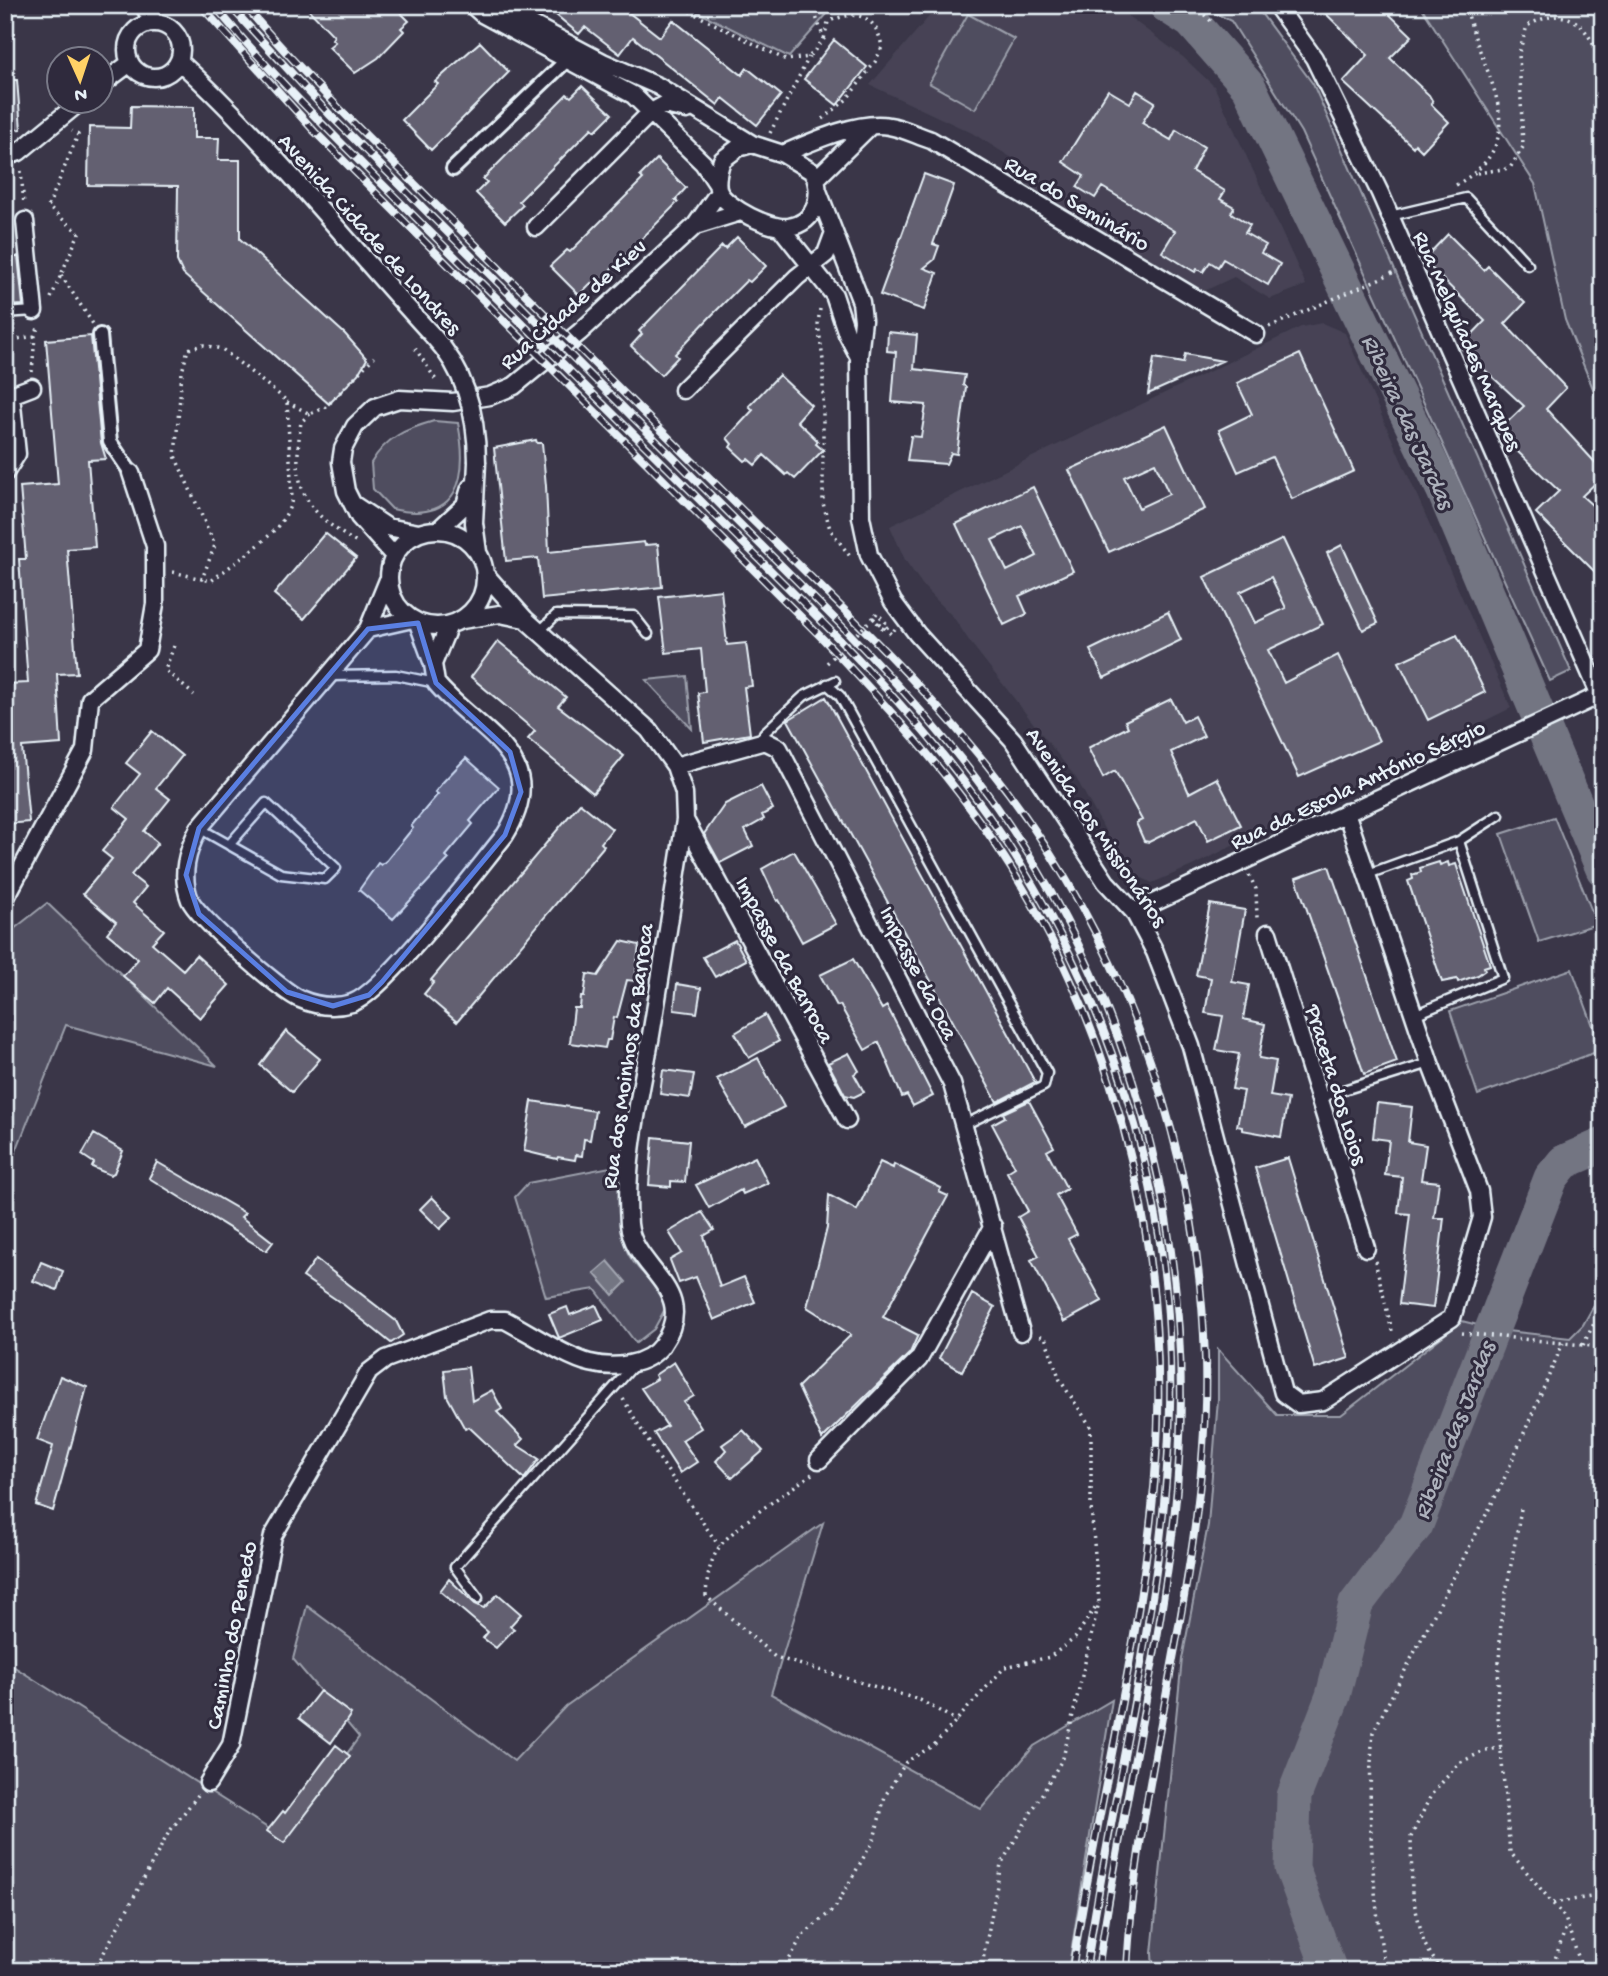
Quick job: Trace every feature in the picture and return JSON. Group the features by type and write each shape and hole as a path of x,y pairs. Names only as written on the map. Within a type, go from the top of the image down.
{"street":[{"path":"144,5 153,22"},
{"path":"472,5 482,14 633,95 703,163 718,188 740,212 780,227 790,227 808,218 815,210 817,185 805,165 757,145 697,112 658,86 603,62 495,5"},
{"name":"Rua Melquíades Marques","path":"1276,5 1314,58 1390,216 1601,699"},
{"path":"153,22 162,23 177,34 182,52 179,61 172,71 158,77 140,73 130,63 127,51 130,38 135,30 153,22"},
{"path":"453,169 568,59"},
{"name":"Avenida Cidade de Londres","path":"179,61 224,102 445,349 460,374 477,426 474,523 478,552"},
{"path":"116,74 130,63"},
{"path":"536,227 651,112 664,105 697,112"},
{"path":"12,155 62,116"},
{"path":"817,185 871,125"},
{"name":"Rua do Seminário","path":"783,154 821,138 871,125 889,125 931,140 1256,334"},
{"path":"718,188 722,160 738,148 757,145"},
{"name":"Avenida dos Missionários","path":"817,185 833,235 861,302 861,517 869,555 893,602 938,661 1013,740 1106,882 1134,912 1155,952 1191,1046 1283,1393 1298,1404 1323,1401 1397,1354"},
{"name":"Rua Cidade de Kiev","path":"394,556 359,517 342,477 344,449 355,426 375,407 399,400 453,402 490,396 514,386 580,332 695,226 718,188"},
{"name":"Rua Cidade de Kiev","path":"695,226 740,212"},
{"path":"25,221 37,318"},
{"name":"Avenida dos Missionários","path":"780,227 814,266 834,295 846,334 859,357"},
{"path":"683,390 797,277 826,254 833,235"},
{"path":"5,900 85,750 90,699 147,650 155,604 155,545 131,473 110,442 100,335"},
{"path":"5,473 17,454 11,395 32,387"},
{"name":"Avenida Cidade de Londres","path":"438,530 465,505 477,462"},
{"path":"354,505 387,527 419,533 438,530 458,535 478,552 485,574 525,619 649,730 675,766 765,741"},
{"path":"388,580 395,603 415,621 433,664 436,683 510,752 519,775 519,807 506,835 369,995 333,1006 300,999 287,992 199,914 191,902 186,859 199,828 368,629 388,580 394,556 409,539 419,533"},
{"path":"433,664 454,623 480,601 485,574"},
{"path":"368,629 415,621 454,623 500,614 525,619"},
{"name":"Rua da Escola António Sérgio","path":"1134,912 1496,743 1571,709 1601,699"},
{"name":"Impasse da Oca","path":"765,741 779,748 952,1084 1021,1332"},
{"name":"Rua dos Moinhos da Barroca","path":"634,1365 661,1347 674,1322 672,1300 663,1278 638,1252 630,1237 627,1174 685,820 684,793 675,766"},
{"path":"1346,812 1430,1063 1479,1191 1482,1217 1452,1318 1397,1354"},
{"name":"Impasse da Barroca","path":"685,820 847,1120"},
{"name":"Praceta dos Loios","path":"1268,933 1366,1248"},
{"path":"819,1460 919,1359 993,1226"},
{"name":"Caminho do Penedo","path":"208,1783 231,1745 273,1536 369,1372 386,1359 490,1320 505,1320 589,1363 634,1365"}],"lane":[{"path":"1390,216 1466,198 1528,265"},
{"path":"5,313 37,318"},
{"path":"539,632 556,615 634,616 648,634"},
{"path":"327,677 352,674 396,675 436,683"},
{"path":"765,741 764,733 804,696 831,682 1047,1073 1044,1086 964,1125"},
{"path":"199,828 229,845 281,874 326,879 336,868 266,803 229,845"},
{"path":"1368,874 1459,841 1499,815"},
{"path":"1414,1015 1503,978 1459,841"},
{"path":"1318,1098 1430,1063"},
{"path":"478,1598 455,1567 634,1365"}],"path":[{"path":"677,5 786,60 808,57"},
{"path":"1194,5 1212,22"},
{"path":"1443,188 1457,185 1477,173 1494,152 1500,129 1500,102 1470,24 1466,5"},
{"path":"757,145 808,57 824,39 812,6"},
{"path":"1477,173 1510,168 1523,147 1519,53 1527,26 1542,18 1561,17 1579,23 1593,39 1603,71"},
{"path":"50,300 79,233 48,207 78,135"},
{"path":"12,155 25,221"},
{"path":"61,275 100,335"},
{"path":"1256,334 1382,278"},
{"path":"32,387 37,318"},
{"path":"5,341 34,337"},
{"path":"202,579 215,545 176,456 182,372 188,349 203,345 222,349 287,401 310,414"},
{"path":"415,348 439,385"},
{"path":"360,545 311,508 300,486 296,470 301,422 310,414 327,407 374,357"},
{"path":"167,575 174,572 211,581 288,514 292,499 287,401"},
{"path":"827,663 873,618 884,631 889,626 877,613"},
{"path":"174,646 165,670 194,695"},
{"path":"1241,863 1256,889 1258,925 1268,933"},
{"path":"1366,1248 1378,1265 1397,1354"},
{"path":"1583,1345 1603,1306"},
{"path":"1433,1330 1603,1347"},
{"path":"981,1971 1001,1864 1063,1758 1099,1602 1091,1507 1091,1427 1060,1380 1045,1337 1021,1332"},
{"path":"1385,1971 1371,1853 1370,1768 1373,1732 1398,1678 1501,1486 1563,1343"},
{"path":"615,1386 656,1454 719,1546"},
{"path":"819,1460 815,1472 767,1506 719,1546 707,1571 706,1595 775,1657 920,1700 957,1721"},
{"path":"1521,1509 1501,1620 1497,1706 1510,1852 1567,1924 1583,1971"},
{"path":"783,1971 802,1936 835,1908 874,1839 885,1796 906,1762 934,1745 1005,1667 1050,1657 1075,1638 1099,1602"},
{"path":"1441,1971 1424,1943 1412,1894 1412,1837 1431,1795 1459,1763 1486,1749 1501,1748"},
{"path":"94,1971 169,1832 208,1783"},
{"path":"1552,1903 1603,1895"},
{"path":"1551,1971 1567,1924"}],"highlighted area":[{"path":"418,623 436,683 510,752 521,792 505,835 382,982 369,995 333,1006 287,992 199,914 186,875 199,828 368,629"}],"shaded area":[{"path":"684,5 835,5 789,57"},
{"path":"939,5 1113,5 1183,57 1214,86 1306,285 1270,299 1234,277 1200,293 1028,188 1028,168 972,133 870,85"},
{"path":"1200,5 1255,5 1313,84 1571,671 1550,681 1301,132 1231,21"},
{"path":"1420,5 1603,5 1603,413 1565,320 1535,184"},
{"path":"968,14 1014,39 975,109 929,83"},
{"path":"1322,323 1345,333 1511,708 1190,867 1152,883 1127,870 1076,778 954,618 924,587 905,560 890,526 1301,327"},
{"path":"434,421 458,423 462,462 460,478 454,492 445,503 432,510 415,512 392,509 373,489 371,463 390,440 414,427"},
{"path":"687,676 692,729 646,680"},
{"path":"1554,817 1597,924 1539,942 1501,834"},
{"path":"47,903 217,1066 66,1025 5,1179 5,936"},
{"path":"1572,969 1602,1050 1478,1095 1450,1011"},
{"path":"610,1167 618,1187 627,1251 658,1291 665,1309 654,1329 636,1343 595,1289 546,1297 515,1197 528,1183"},
{"path":"1603,1289 1603,1971 1153,1971 1152,1953 1182,1659 1208,1525 1218,1399 1218,1349 1277,1415 1341,1415 1462,1321 1498,1330 1570,1338 1583,1325"},
{"path":"823,1523 771,1694 981,1809 1034,1746 1112,1700 1068,1971 5,1971 5,1661 285,1839 359,1737 293,1659 307,1606 514,1761 566,1706"}],"water":[{"path":"608,1261 626,1282 613,1295 594,1273"}],"building":[{"path":"304,5 393,5 409,21 401,28 404,31 378,58 355,73 329,47 335,42 332,39 334,36"},
{"path":"544,5 619,5 660,37 673,20 742,75 747,68 781,95 757,125 723,98 718,105 633,37 620,54 585,27 579,34"},
{"path":"1317,5 1392,5 1387,12 1412,36 1390,58 1429,95 1433,102 1431,104 1449,122 1422,151 1415,144 1413,147 1343,82 1368,55"},
{"path":"834,40 867,67 837,105 804,79"},
{"path":"480,42 509,72 431,150 402,120 438,84 435,82"},
{"path":"5,80 17,80 21,129 5,130"},
{"path":"582,86 612,114 595,131 592,128 519,201 523,205 505,222 476,193 487,182 483,179 567,94 571,97"},
{"path":"1108,90 1130,103 1137,91 1155,102 1142,123 1171,140 1176,130 1204,147 1192,171 1225,191 1220,199 1234,207 1231,213 1250,225 1245,233 1266,245 1261,253 1280,264 1268,285 1223,259 1218,267 1210,262 1203,272 1197,269 1195,272 1162,252 1175,231 1102,187 1095,198 1077,187 1084,176 1063,162"},
{"path":"131,106 194,107 194,138 219,138 218,160 240,160 240,239 345,334 367,359 358,374 329,404 183,274 177,261 178,186 88,185 89,127 130,128"},
{"path":"657,159 686,188 675,200 678,202 594,287 591,283 579,295 550,266 567,250 570,252 643,179 640,176"},
{"path":"924,174 954,185 933,244 939,246 934,260 924,268 937,273 924,310 880,295"},
{"path":"1448,234 1484,270 1488,266 1525,303 1505,324 1566,388 1546,409 1603,471 1603,476 1582,496 1603,515 1603,580 1536,513 1559,491 1497,432 1524,406 1460,347 1485,321 1423,260"},
{"path":"737,237 766,266 750,282 747,280 710,317 675,354 678,357 661,375 631,346 642,334 639,331 722,246 725,249"},
{"path":"18,256 23,305 5,306 5,263"},
{"path":"888,332 917,335 914,369 965,375 963,385 966,387 957,454 951,453 946,464 907,461 911,436 921,437 926,405 892,402 896,352 887,351"},
{"path":"91,336 101,443 106,459 88,460 95,547 67,549 77,673 57,674 61,744 22,747 29,822 5,824 5,684 28,683 19,559 26,559 20,487 58,484 46,340"},
{"path":"1185,354 1222,361 1148,394 1154,358 1183,363"},
{"path":"1300,354 1354,471 1292,499 1272,457 1238,472 1219,430 1252,414 1237,383"},
{"path":"779,375 811,405 797,421 818,441 816,444 823,450 795,479 788,473 786,475 764,455 755,465 748,459 745,461 730,447 732,444 727,438 753,410 749,406"},
{"path":"1166,425 1205,509 1109,552 1069,470","holes":["1155,463 1169,494 1139,508 1124,477"]},
{"path":"536,440 537,443 542,443 549,552 644,542 645,545 658,544 662,587 542,599 538,558 506,561 494,448"},
{"path":"1033,487 1073,571 1019,596 1027,614 1004,625 956,524","holes":["1022,526 1037,556 1007,571 992,540"]},
{"path":"325,533 356,558 304,619 274,594"},
{"path":"1283,539 1323,624 1268,650 1284,683 1338,655 1379,741 1299,777 1204,577","holes":["1271,577 1286,608 1255,623 1240,592"]},
{"path":"1342,545 1378,623 1363,630 1327,553"},
{"path":"721,590 727,645 746,643 752,686 744,687 750,734 704,742 698,693 705,692 701,649 666,653 659,597"},
{"path":"1168,612 1181,640 1104,678 1090,650"},
{"path":"1457,635 1485,692 1428,720 1399,662"},
{"path":"498,641 566,697 558,706 624,756 593,793 528,739 535,731 471,677"},
{"path":"826,697 1035,1082 997,1102 788,720"},
{"path":"1171,699 1183,722 1194,716 1204,736 1171,752 1189,793 1217,778 1241,825 1208,841 1197,818 1149,842 1144,841 1136,823 1142,820 1115,771 1103,778 1088,748 1128,727 1125,721"},
{"path":"152,731 182,756 156,788 170,799 144,831 158,843 131,875 146,887 133,903 164,930 152,943 183,970 196,955 229,985 200,1018 167,988 155,1003 123,976 138,959 107,933 116,922 83,894 112,859 102,851 129,819 114,807 140,774 126,763"},
{"path":"466,758 499,787 470,821 473,824 446,856 449,859 393,919 359,890 378,863 381,865 387,860 413,828 411,826 438,794 435,792"},
{"path":"761,786 773,809 762,815 764,819 745,830 753,846 720,863 704,834 725,804"},
{"path":"580,803 612,829 601,843 604,846 457,1022 424,994 434,982 431,980"},
{"path":"794,851 836,924 802,942 779,900 777,901 762,869"},
{"path":"1439,862 1440,865 1448,862 1449,866 1456,864 1490,965 1484,967 1485,970 1478,975 1458,982 1457,979 1442,982 1408,881 1413,879 1412,875 1421,872 1420,868"},
{"path":"1329,866 1397,1062 1364,1074 1296,878"},
{"path":"1210,904 1245,910 1232,982 1249,985 1243,1019 1265,1024 1259,1058 1276,1061 1270,1096 1288,1099 1281,1137 1242,1130 1242,1127 1237,1126 1244,1091 1232,1089 1239,1054 1216,1050 1223,1016 1205,1013 1211,978 1196,975"},
{"path":"735,940 746,960 715,977 703,957"},
{"path":"621,941 639,945 635,981 627,980 617,1018 614,1017 610,1040 607,1040 605,1048 570,1043 574,1008 580,1008 587,974 598,976"},
{"path":"853,959 882,1009 887,1006 933,1096 913,1106 907,1095 902,1097 879,1042 865,1050 820,975"},
{"path":"677,984 701,988 697,1013 674,1010"},
{"path":"765,1015 779,1041 749,1058 735,1033"},
{"path":"286,1031 320,1059 292,1092 260,1065"},
{"path":"849,1053 859,1071 854,1074 864,1092 854,1097 845,1095 828,1063"},
{"path":"758,1058 784,1107 745,1127 717,1079"},
{"path":"663,1070 694,1074 690,1098 660,1094"},
{"path":"532,1101 595,1111 590,1140 584,1139 582,1156 576,1155 575,1160 557,1159 524,1151"},
{"path":"1029,1101 1054,1147 1047,1151 1067,1189 1056,1195 1077,1234 1068,1239 1102,1301 1064,1322 1031,1260 1039,1256 1018,1217 1028,1211 1007,1172 1015,1167 992,1124 1005,1117 1003,1113"},
{"path":"1377,1103 1412,1107 1408,1142 1426,1145 1421,1180 1439,1182 1434,1218 1444,1218 1433,1308 1399,1304 1410,1214 1398,1213 1402,1177 1385,1175 1389,1140 1373,1138"},
{"path":"94,1134 123,1151 114,1173 110,1175 92,1167 94,1163 82,1155"},
{"path":"653,1137 689,1141 685,1182 671,1181 671,1187 649,1185"},
{"path":"755,1157 768,1183 743,1194 741,1190 709,1208 696,1185"},
{"path":"1288,1158 1349,1358 1315,1369 1255,1168"},
{"path":"157,1162 245,1213 241,1217 273,1242 266,1251 149,1178"},
{"path":"880,1162 893,1168 894,1164 941,1188 939,1192 948,1196 883,1317 918,1335 910,1353 822,1439 798,1387 851,1335 807,1307 827,1228 829,1195 857,1210"},
{"path":"432,1197 452,1217 440,1229 420,1209"},
{"path":"702,1212 714,1230 704,1236 720,1287 744,1277 755,1302 714,1320 696,1277 679,1283 670,1260 682,1253 669,1232"},
{"path":"316,1259 396,1321 403,1335 391,1343 344,1305 303,1277"},
{"path":"41,1262 63,1271 57,1290 33,1281"},
{"path":"972,1294 995,1307 962,1371 939,1358"},
{"path":"596,1305 603,1320 559,1338 549,1314 567,1307 570,1315"},
{"path":"674,1362 694,1396 684,1402 701,1428 682,1440 697,1462 680,1473 654,1433 667,1426 641,1388 657,1379 655,1375"},
{"path":"468,1367 472,1401 492,1390 502,1409 497,1412 523,1439 517,1445 539,1459 524,1479 469,1427 465,1429 447,1396 444,1370"},
{"path":"60,1376 87,1387 53,1511 36,1505 53,1446 37,1440"},
{"path":"743,1430 763,1451 732,1478 716,1461 726,1450 722,1445"},
{"path":"449,1579 475,1604 484,1608 498,1594 521,1614 510,1626 514,1629 496,1648 483,1638 488,1632 440,1591"},
{"path":"320,1691 351,1714 331,1743 299,1718"},
{"path":"336,1745 350,1756 284,1843 267,1831 283,1811 285,1813"}],"waterway":[{"name":"Ribeira das Jardas","path":"1166,5 1191,21 1249,87 1444,491 1603,869"},
{"name":"Ribeira das Jardas","path":"1330,1971 1292,1868 1294,1796 1333,1696 1356,1604 1416,1525 1551,1178 1564,1162 1603,1145"},
{"path":"1413,1532 1417,1535"}],"railway":[{"path":"200,5 315,132 825,641 891,712 954,787 992,839 1038,916 1077,996 1109,1078 1132,1164 1148,1251 1157,1339 1158,1428 1151,1517 1135,1631 1072,1971"},
{"path":"214,5 316,117 805,604 887,690 938,749 988,815 1033,886 1072,959 1105,1035 1132,1113 1151,1194 1164,1276 1170,1359 1169,1436 1153,1590 1086,1971"},
{"path":"229,5 331,116 841,625 903,691 961,759 997,807 1048,887 1091,971 1125,1058 1151,1147 1169,1238 1179,1331 1180,1425 1167,1576 1098,1971"},
{"path":"244,5 347,116 926,694 987,765 1035,830 1077,899 1113,970 1144,1044 1169,1120 1187,1198 1199,1277 1205,1358 1204,1435 1197,1512 1186,1588 1144,1817 1133,1894 1127,1971"}]}
